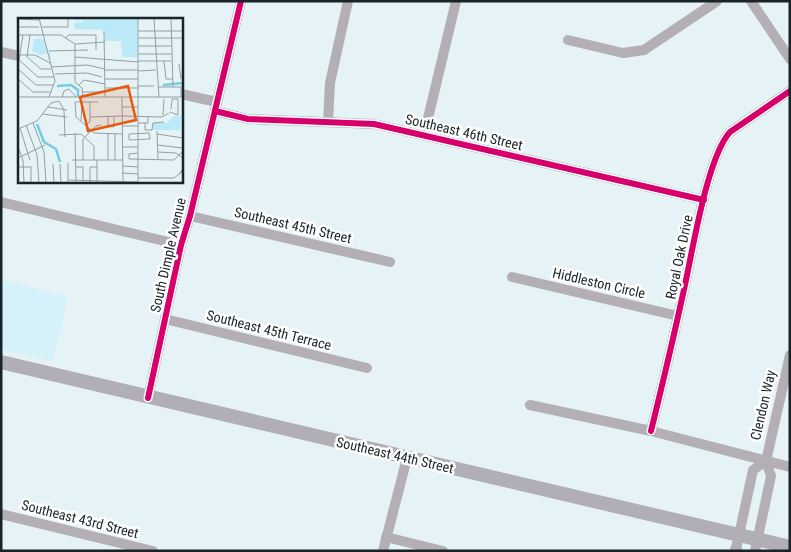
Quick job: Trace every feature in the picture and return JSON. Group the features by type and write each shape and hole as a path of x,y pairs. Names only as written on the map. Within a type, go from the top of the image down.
{"main road":[{"name":"Southeast 44th Street","path":"1,362 739,535 756,545 790,547"}],"street":[{"name":"South Dimple Avenue","path":"148,398 181,245 190,216 241,1"},
{"path":"328,122 330,83 348,1"},
{"path":"424,135 456,1"},
{"path":"568,40 623,53 644,50 717,1"},
{"path":"751,1 790,59"},
{"path":"1,52 18,56"},
{"name":"Royal Oak Drive","path":"651,431 704,200 723,140 730,132 790,91"},
{"name":"Southeast 46th Street","path":"182,94 248,119 374,124 704,200"},
{"path":"1,202 181,245"},
{"name":"Southeast 45th Street","path":"190,216 390,262"},
{"name":"Hiddleston Circle","path":"512,277 678,316"},
{"name":"Southeast 45th Terrace","path":"165,319 367,368"},
{"name":"Clendon Way","path":"756,545 771,476 766,461 790,355"},
{"path":"530,405 651,431 790,466"},
{"path":"383,551 407,458"},
{"name":"Clendon Way","path":"736,550 753,470 766,461"},
{"name":"Southeast 43rd Street","path":"1,514 153,551"},
{"path":"386,537 443,551"}],"shaded area":[{"path":"1,280 68,297 52,361 1,349"}],"cycle path":[{"path":"148,398 181,245 190,216 241,1"},
{"path":"651,431 701,209 721,145 730,132 790,91"},
{"path":"215,111 248,119 374,124 704,200"}]}
